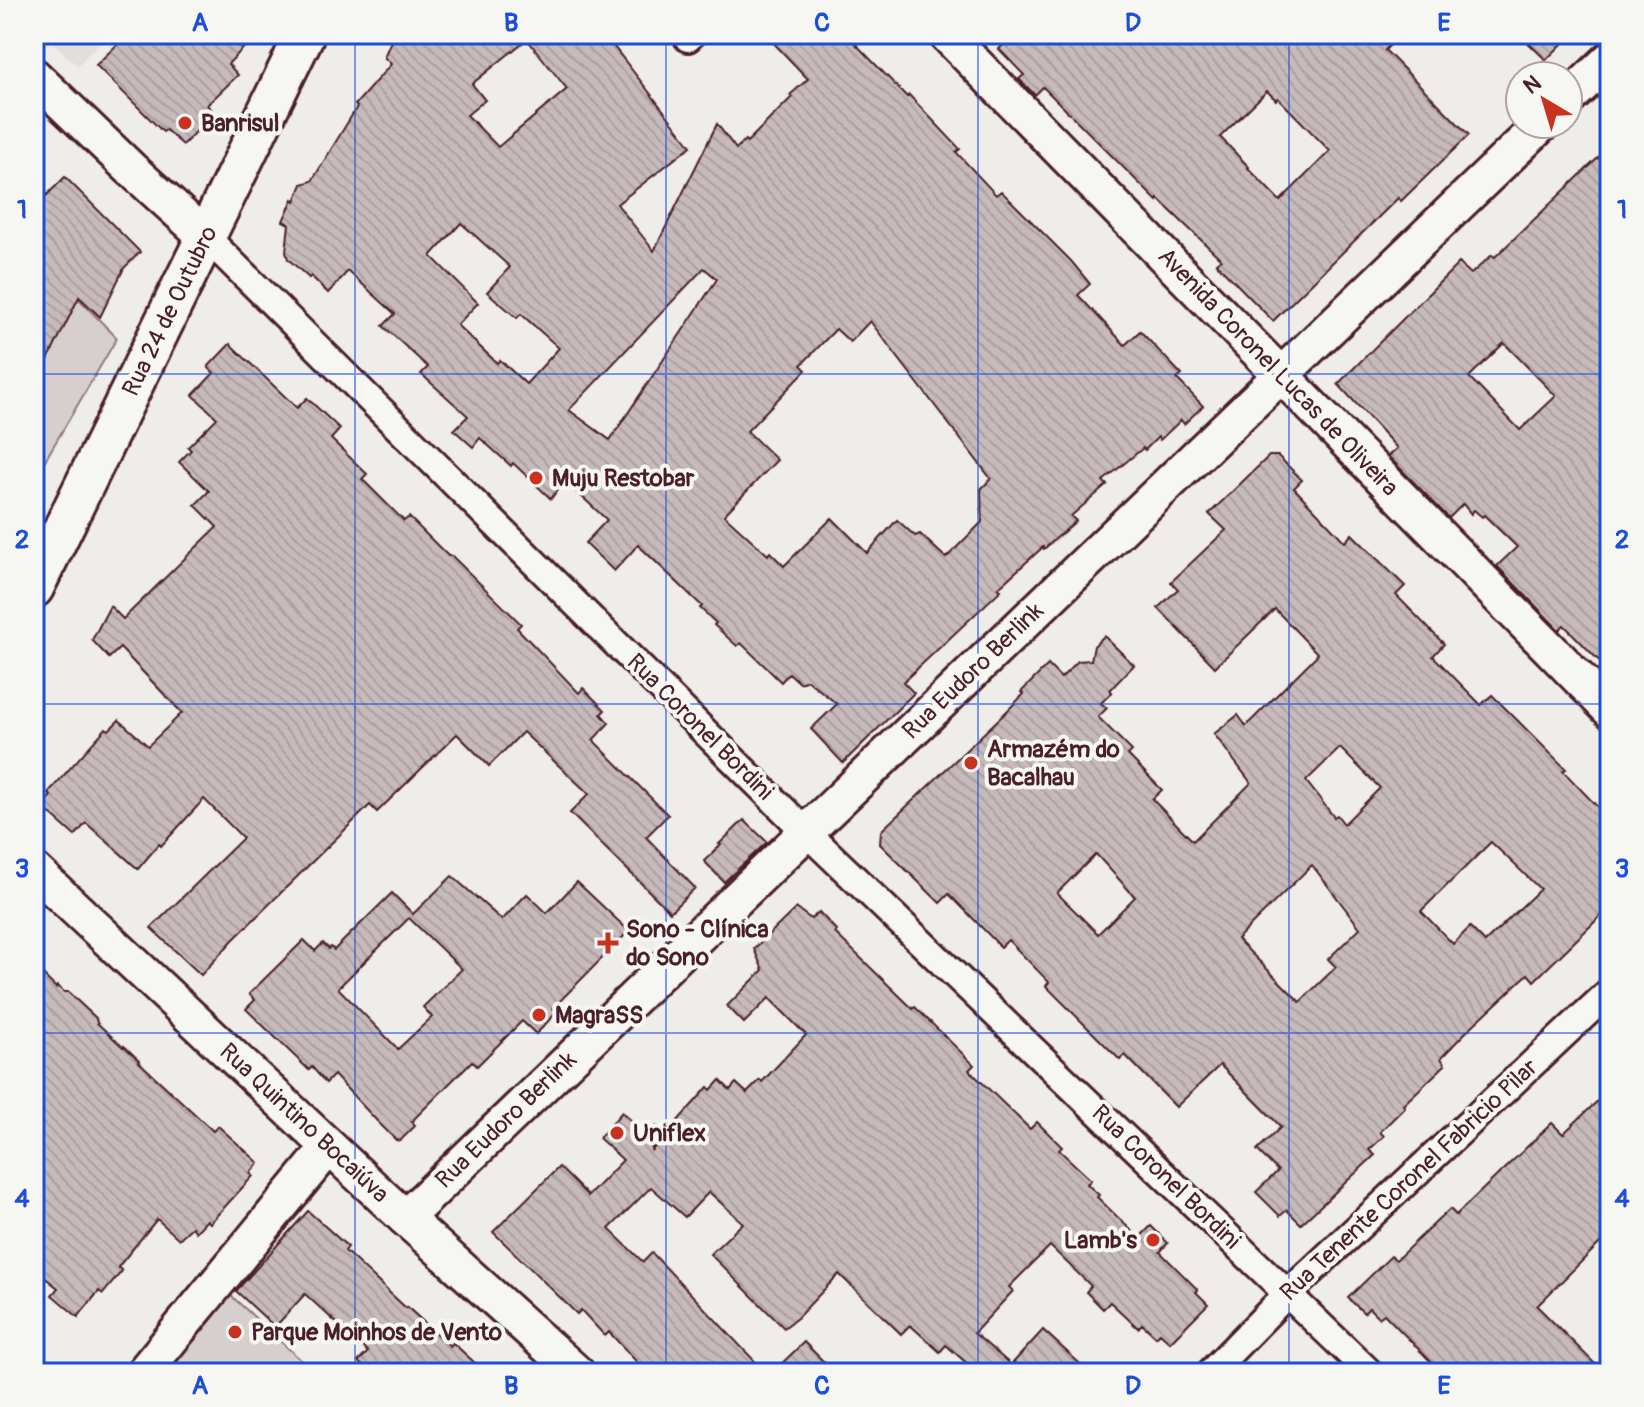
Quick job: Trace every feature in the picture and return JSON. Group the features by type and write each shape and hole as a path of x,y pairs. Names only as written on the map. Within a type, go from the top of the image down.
{"main road":[{"name":"Rua 24 de Outubro","path":"34,588 305,34"}],"street":[{"name":"Avenida Coronel Lucas de Oliveira","path":"946,34 1610,710"},
{"path":"1584,84 1610,59"},
{"name":"Rua Coronel Bordini","path":"34,76 206,237 806,832 1370,1373"},
{"name":"Rua Eudoro Berlink","path":"405,1218 1525,140"},
{"name":"Rua Quintino Bocaiúva","path":"34,870 405,1218 577,1373"},
{"name":"Rua Tenente Coronel Fabricio Pilar","path":"1210,1373 1287,1294 1610,991"},
{"path":"143,1373 329,1147"}],"shaded area":[{"path":"44,34 108,34 77,66"},
{"path":"34,253 117,338 34,479"},
{"name":"Parque Moinhos de Vento","path":"227,1292 315,1373 169,1373"}],"building":[{"path":"128,34 257,34 228,64 238,75 207,105 215,113 183,145 166,130 163,132 96,65"},
{"path":"394,34 604,34 691,146 617,204 654,251 717,124 736,149 745,140 747,142 808,79 765,34 846,34 960,149 956,152 996,195 1001,191 1071,261 1090,284 1078,295 1125,345 1140,331 1182,375 1177,379 1203,406 1184,424 1181,420 1160,440 1158,437 1103,481 1107,485 1071,516 1076,521 998,588 1001,590 903,682 914,693 843,763 811,729 837,704 807,680 800,683 789,673 781,682 741,643 737,646 714,625 716,623 700,608 702,606 638,545 614,571 585,543 607,520 564,480 551,499 513,463 511,466 480,438 473,447 454,430 468,416 421,374 428,367 383,326 395,314 348,271 328,293 288,259 289,224 283,221 293,199 295,201 302,184 312,181 357,107 355,105 391,64 384,57","holes":["527,39 567,89 498,147 467,115 485,100 472,84","461,223 510,267 487,292 517,318 521,314 559,348 526,384 500,360 497,363 457,325 478,303 431,256","704,268 717,279 610,440 569,410","870,321 991,479 981,489 982,522 946,558 920,534 915,536 897,520 867,553 832,518 784,566 724,515 777,460 747,431 806,370 801,365 836,329 850,342"]},
{"path":"1014,34 1401,34 1385,50 1469,135 1401,201 1398,198 1273,321 1216,263 1221,259 1157,201 1043,87 1035,95 1019,79 1024,75 999,49","holes":["1267,91 1276,100 1278,98 1330,151 1280,201 1220,137"]},
{"path":"1519,34 1572,34 1546,60"},
{"path":"1599,157 1610,168 1610,672 1564,625 1559,630 1497,566 1517,547 1484,515 1482,517 1474,510 1471,514 1463,504 1449,518 1388,456 1397,448 1338,384 1459,263 1471,274 1492,255 1495,257","holes":["1504,343 1556,396 1520,430 1469,377"]},
{"path":"65,177 140,252 124,268 100,317 79,297 34,388 34,208"},
{"path":"230,344 297,408 307,398 340,429 331,439 367,474 362,479 404,521 409,517 448,556 452,556 521,624 517,628 579,693 583,688 605,710 601,714 609,723 593,740 668,815 646,837 695,888 670,912 570,813 589,794 523,732 489,766 457,734 377,812 370,805 201,975 151,928 243,838 204,799 138,869 86,823 75,836 41,806 51,796 48,793 106,728 109,730 119,720 148,746 182,713 120,648 109,658 92,640 110,606 123,619 217,527 195,505 209,491 179,462 191,450 188,447 217,418 193,395 214,373 208,367"},
{"path":"1269,456 1278,456 1302,480 1294,488 1345,542 1352,534 1405,586 1396,595 1444,644 1433,656 1481,705 1492,695 1566,769 1563,771 1610,820 1610,907 1534,981 1528,974 1469,1029 1441,1058 1445,1065 1380,1132 1384,1136 1369,1150 1375,1155 1301,1224 1287,1210 1280,1216 1256,1192 1278,1171 1257,1150 1281,1127 1220,1065 1176,1107 1125,1055 1120,1060 1046,986 1049,982 1008,940 1001,947 949,894 940,903 880,844 881,831 1003,715 1048,665 1061,678 1078,661 1091,660 1094,646 1104,636 1134,665 1101,703 1107,708 1098,717 1132,751 1128,755 1162,790 1152,799 1193,841 1251,783 1214,734 1238,715 1246,726 1318,654 1275,609 1215,667 1158,608 1178,589 1171,582 1226,530 1209,514","holes":["1340,748 1380,788 1344,824 1337,815 1334,817 1306,781","1491,842 1540,889 1485,942 1470,927 1453,944 1421,911","1096,854 1135,897 1098,934 1057,893","1312,865 1360,928 1328,959 1336,967 1300,1002 1237,939"]},
{"path":"744,820 767,842 724,882 704,861"},
{"path":"452,876 502,920 527,894 547,913 577,882 629,931 553,1008 557,1012 536,1034 522,1021 477,1066 472,1061 411,1122 415,1126 400,1141 334,1075 326,1083 246,1009 255,1000 249,994 304,940 315,951 323,943 334,950 392,893 413,914","holes":["409,918 462,969 423,1007 432,1017 398,1049 338,988"]},
{"path":"796,908 811,919 819,912 837,931 835,933 974,1065 969,1070 1030,1129 1037,1122 1062,1147 1059,1150 1091,1180 1087,1184 1099,1195 1097,1197 1139,1238 1151,1226 1168,1243 1160,1252 1208,1304 1170,1342 1160,1333 1156,1337 1142,1324 1138,1328 1110,1302 1103,1309 1086,1292 1091,1286 1050,1246 1009,1287 1013,1291 974,1333 1011,1365 1043,1330 1090,1373 978,1373 946,1345 940,1352 910,1325 901,1334 839,1274 784,1328 710,1254 743,1223 709,1192 685,1217 651,1187 609,1229 643,1262 652,1253 766,1373 647,1373 609,1332 605,1336 581,1310 577,1314 493,1232 559,1167 588,1196 623,1160 599,1138 622,1112 648,1136 657,1126 651,1151 708,1087 711,1090 720,1080 730,1090 736,1083 747,1093 760,1080 762,1082 806,1035 769,998 744,1023 727,1006 763,970 754,949"},
{"path":"34,966 56,988 68,992 213,1131 218,1126 259,1163 250,1173 253,1176 210,1223 207,1220 196,1232 192,1227 179,1239 157,1219 118,1267 122,1271 103,1294 99,1291 78,1317 52,1295 58,1288 34,1269"},
{"path":"1610,1089 1610,1233 1537,1306 1604,1373 1442,1373 1384,1314 1379,1318 1369,1308 1364,1313 1348,1298 1391,1256 1396,1260 1450,1209 1456,1215 1552,1123 1563,1134"},
{"path":"308,1211 348,1247 345,1251 406,1308 450,1346 453,1343 486,1373 372,1373 358,1362 368,1352 305,1294 275,1327 236,1291"},
{"path":"804,1342 835,1373 772,1373"}],"place":[{"name":"Banrisul","path":"185,123"},
{"name":"Muju Restobar","path":"536,478"},
{"name":"Armazém do Bacalhau","path":"971,763"},
{"name":"Sono - Clínica do Sono","path":"608,943"},
{"name":"MagraSS","path":"539,1015"},
{"name":"Uniflex","path":"617,1133"},
{"name":"Lamb's","path":"1153,1240"},
{"name":"Parque Moinhos de Vento","path":"235,1332"}]}
